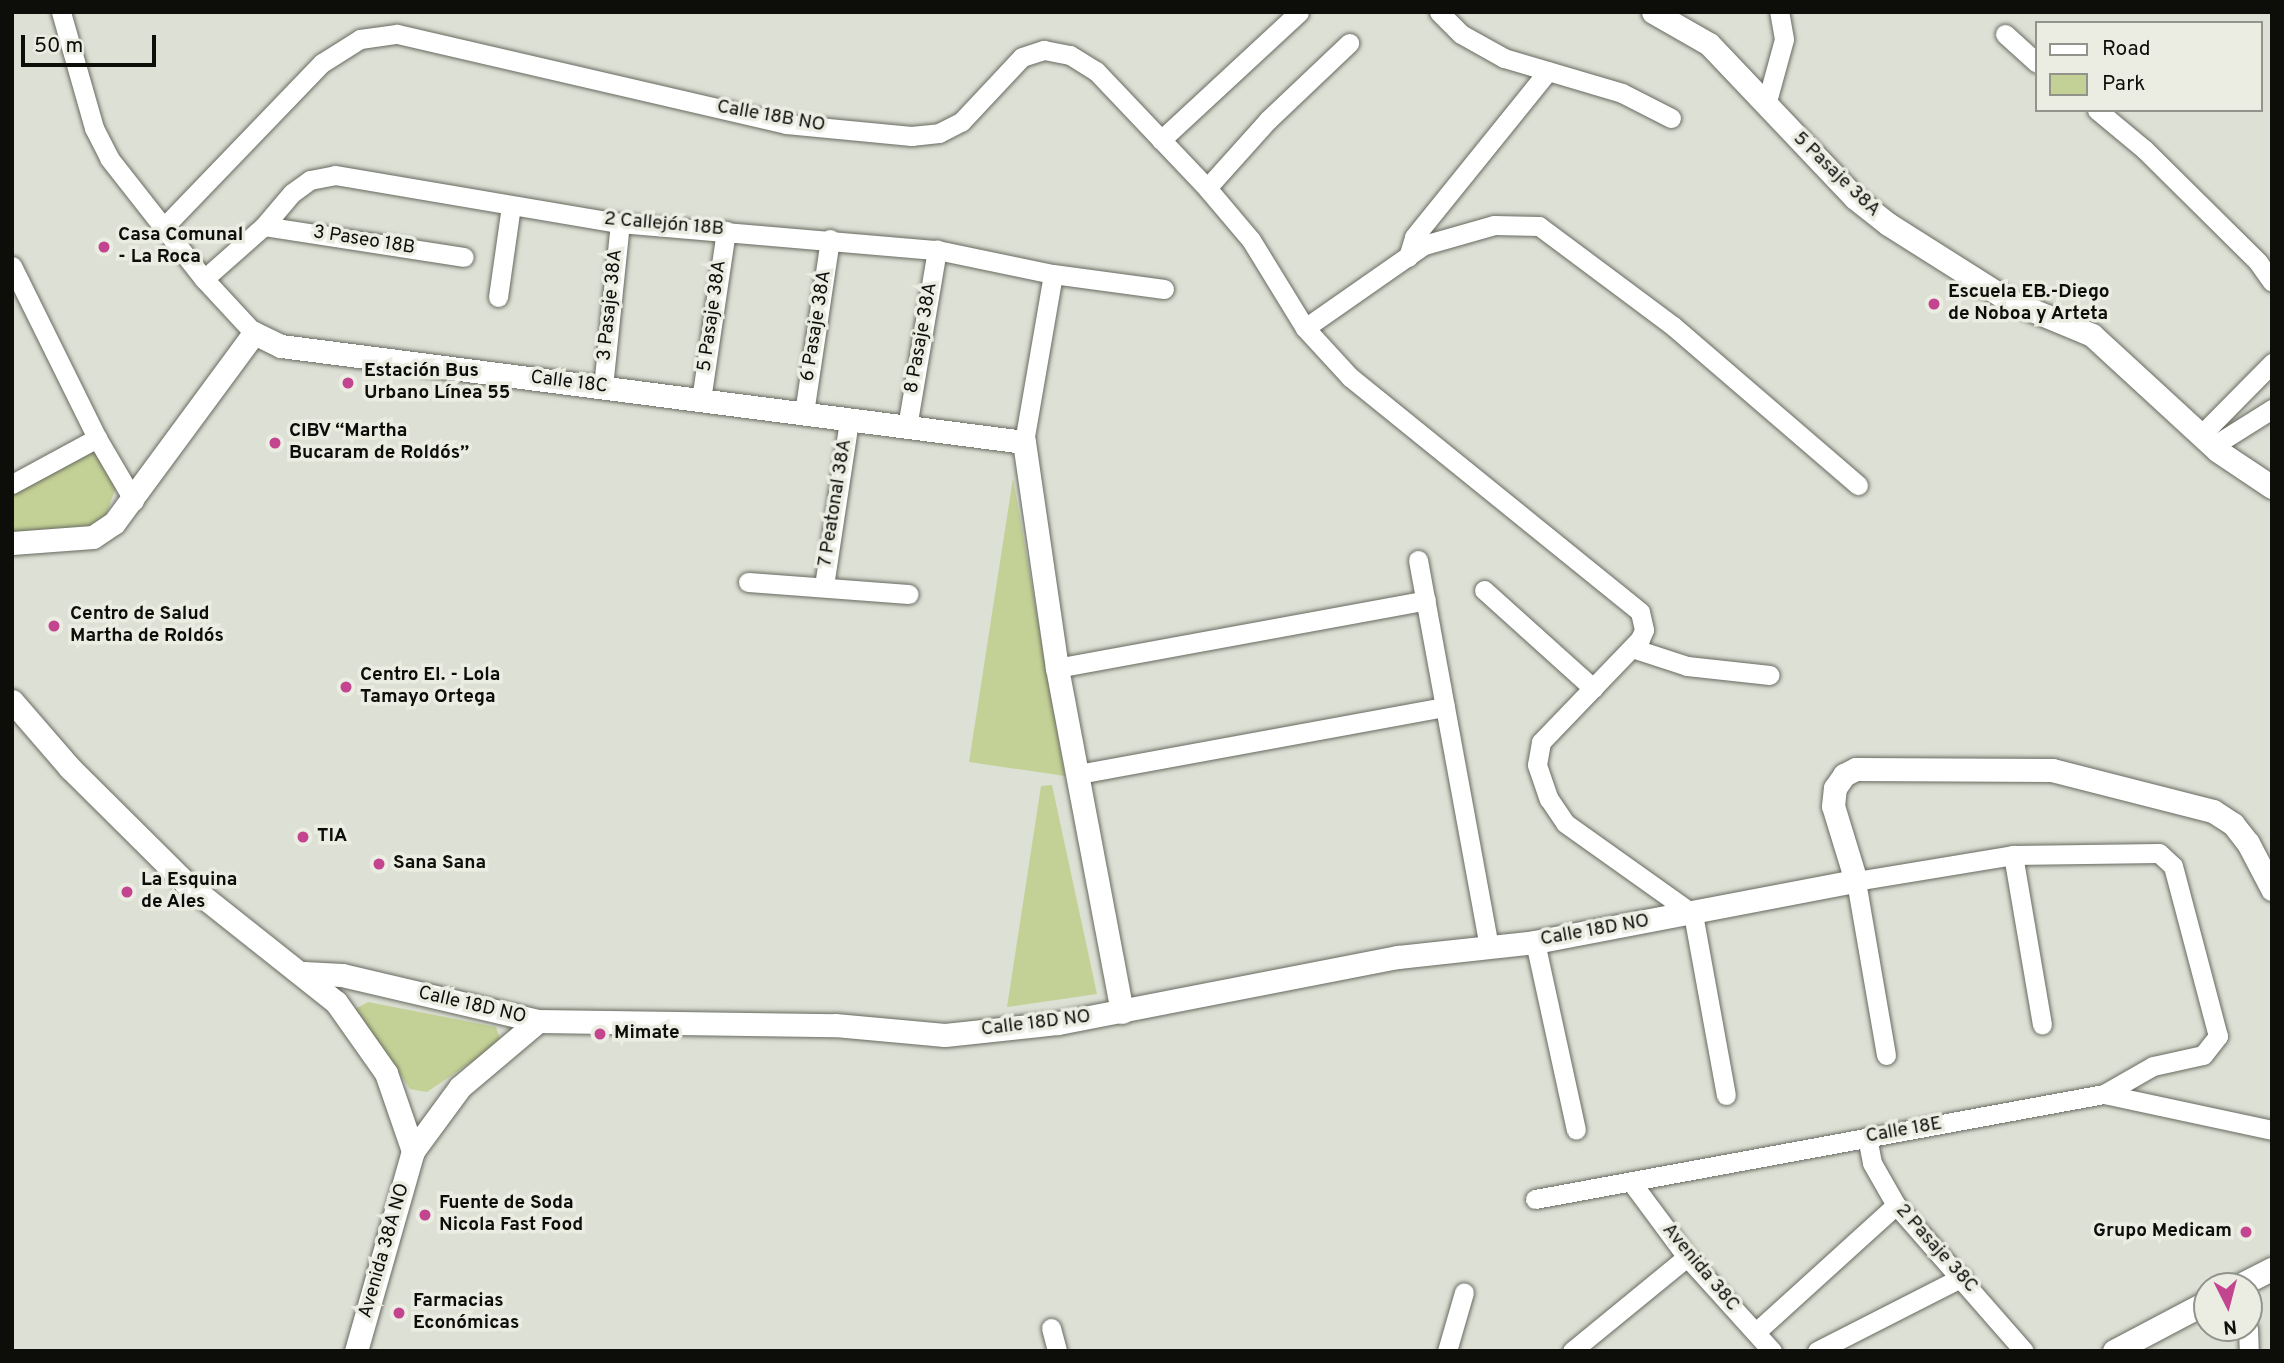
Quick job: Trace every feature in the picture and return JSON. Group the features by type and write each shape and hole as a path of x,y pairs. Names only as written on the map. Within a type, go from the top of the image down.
{"street":[{"path":"61,12 94,128 128,185 163,228"},
{"path":"1161,139 1299,12"},
{"path":"1439,12 1461,34 1504,58 1622,93 1671,118"},
{"name":"5 Pasaje 38A","path":"1653,12 1709,44 1855,198 1888,224 2008,300 2092,335 2207,440 2272,487"},
{"path":"1766,105 1780,64 1781,13"},
{"name":"Calle 18B NO","path":"163,228 322,63 360,39 397,34 786,124 911,136 939,132 961,122 1021,57 1044,50 1070,55 1096,71 1208,187 1251,240 1305,328 1350,377 1633,602 1643,630 1632,648"},
{"path":"2005,34 2036,62"},
{"path":"1208,187 1268,120 1349,43"},
{"path":"1408,257 1414,237 1548,72"},
{"path":"2098,112 2144,149 2258,262 2272,282"},
{"name":"2 Callejón 18B","path":"204,279 264,226 292,193 310,180 335,175 620,223 937,250 1053,274 1164,289"},
{"path":"498,298 511,206"},
{"name":"3 Pasaje 38A","path":"603,387 620,223"},
{"path":"1305,328 1424,245 1494,225 1539,226 1673,326 1858,485"},
{"name":"3 Paseo 18B","path":"264,226 464,257"},
{"name":"Calle 18C","path":"163,228 204,279 254,333 281,346 1024,442"},
{"name":"5 Pasaje 38A","path":"701,400 726,231"},
{"name":"6 Pasaje 38A","path":"804,414 830,239"},
{"name":"8 Pasaje 38A","path":"907,427 937,250"},
{"path":"12,266 97,438 134,501"},
{"path":"1053,274 1024,442 1057,668 1122,1012"},
{"path":"12,543 93,537 134,501 254,333"},
{"path":"2207,440 2272,363"},
{"path":"2207,440 2272,410"},
{"name":"7 Peatonal 38A","path":"824,586 849,419"},
{"path":"12,484 97,438"},
{"path":"1418,560 1489,945"},
{"path":"748,582 909,594"},
{"path":"1484,590 1593,688"},
{"path":"1057,668 1426,600"},
{"path":"1726,1094 1693,914 1565,823 1549,799 1537,765 1541,742 1632,648 1686,666 1770,674"},
{"path":"12,701 70,768 187,884 304,973 363,1036 386,1073 413,1152"},
{"path":"1079,774 1445,707"},
{"path":"1886,1055 1856,881 1833,806 1835,788 1844,775 1856,769 2020,767 2052,770 2213,811 2233,824 2248,843 2272,889"},
{"name":"Calle 18D NO","path":"304,973 342,975 538,1021 835,1025 945,1035 1122,1012 1398,957 1535,942 1856,881 2014,855 2159,853 2173,866 2218,1037 2203,1055 2152,1066 2104,1094"},
{"path":"2014,855 2042,1025"},
{"path":"1535,942 1576,1130"},
{"name":"Avenida 38A NO","path":"356,1351 413,1152 460,1087 538,1021"},
{"name":"Calle 18E","path":"1535,1199 2104,1094 2272,1130"},
{"name":"2 Pasaje 38C","path":"1867,1138 1872,1163 1896,1205 1962,1277 2024,1351"},
{"name":"Avenida 38C","path":"1632,1183 1687,1257 1772,1351"},
{"path":"1756,1332 1896,1205"},
{"path":"1573,1351 1687,1257"},
{"path":"1817,1351 1962,1277"},
{"path":"1447,1351 1464,1292"},
{"path":"2124,1348 2193,1310"},
{"path":"1051,1328 1057,1351"}],"green space":[{"path":"95,443 116,487 103,523 96,531 12,538 12,486"},
{"path":"1013,478 1065,776 969,762"},
{"path":"1052,785 1097,994 1007,1007 1041,786"},
{"path":"368,1002 496,1027 501,1042 427,1092 410,1089 355,1009"}],"place":[{"name":"Casa Comunal - La Roca","path":"104,247"},
{"name":"Escuela EB.-Diego de Noboa y Arteta","path":"1934,304"},
{"name":"Estación Bus Urbano Línea 55","path":"348,383"},
{"name":"CIBV “Martha Bucaram de Roldós”","path":"275,443"},
{"name":"Centro de Salud Martha de Roldós","path":"54,626"},
{"name":"Centro EI. - Lola Tamayo Ortega","path":"346,687"},
{"name":"TIA","path":"303,837"},
{"name":"Sana Sana","path":"379,864"},
{"name":"La Esquina de Ales","path":"127,892"},
{"name":"Mimate","path":"600,1034"},
{"name":"Fuente de Soda Nicola Fast Food","path":"425,1215"},
{"name":"Grupo Medicam","path":"2246,1232"},
{"name":"Farmacias Económicas","path":"399,1313"}]}
